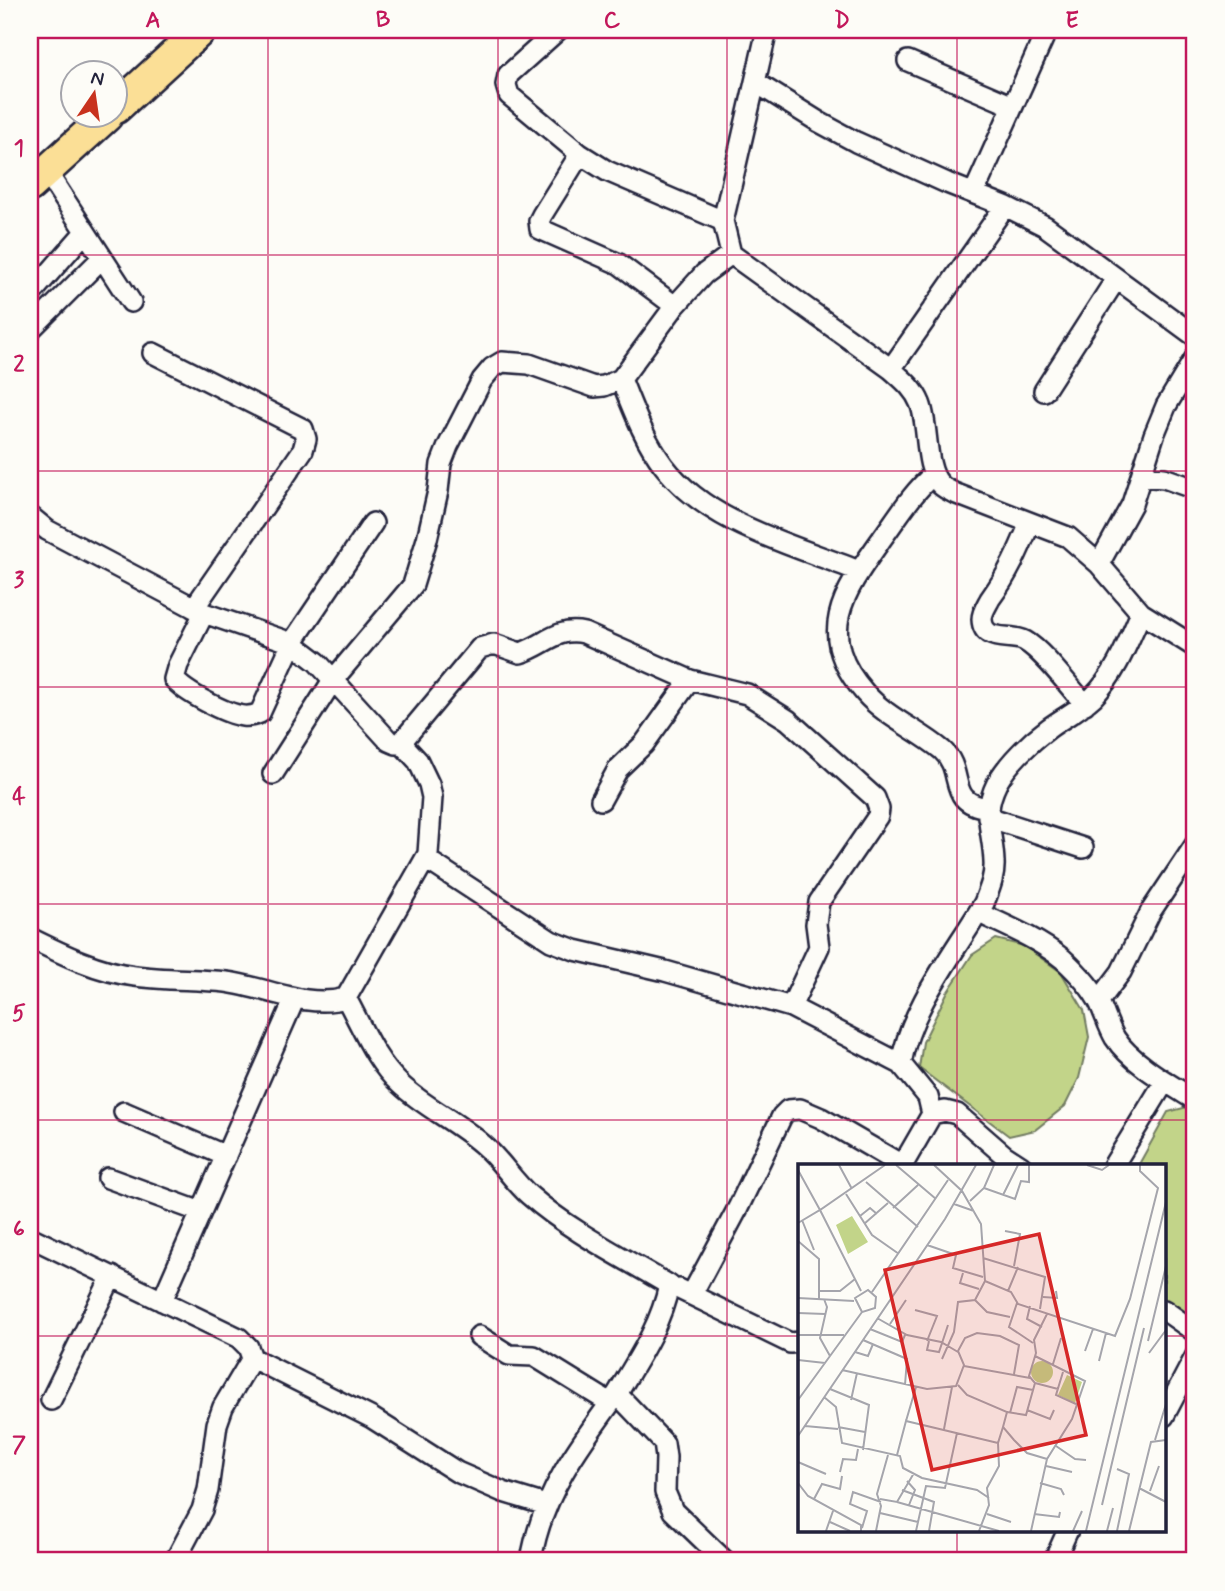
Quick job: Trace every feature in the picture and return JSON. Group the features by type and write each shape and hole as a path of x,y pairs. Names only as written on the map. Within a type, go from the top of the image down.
{"main road":[{"path":"130,95 201,30"},
{"path":"38,179 92,130"}],"street":[{"path":"558,30 508,75 506,85 509,95 580,154 633,184 723,221"},
{"path":"767,30 723,221 731,254 891,369 908,385 920,402 933,475 940,484 954,493 1068,537 1099,564 1141,613 1195,647"},
{"path":"974,193 1047,30"},
{"path":"908,61 1013,106"},
{"path":"755,82 856,142 913,169 1005,206 1056,233 1195,336"},
{"path":"580,154 542,215 539,221 540,229 619,264 675,306"},
{"path":"38,179 85,232 131,302"},
{"path":"891,369 1005,206"},
{"path":"30,295 85,232"},
{"path":"273,774 334,680 413,585 427,539 441,464 482,380 492,368 502,362 529,364 594,387 621,379 675,306 704,274 731,254"},
{"path":"30,330 102,258"},
{"path":"1044,391 1115,279"},
{"path":"153,353 303,429 306,439 303,450 199,610 174,678 181,687 242,716 260,713 292,643 373,523"},
{"path":"1099,564 1132,504 1166,406 1195,358"},
{"path":"621,379 651,447 663,465 691,495 722,517 859,571"},
{"path":"933,475 913,495 847,591 837,617 837,643 843,660 857,683 876,704 945,753 962,796 968,803 1083,848"},
{"path":"1141,475 1164,478 1195,489"},
{"path":"1030,523 1009,573 987,604 982,620 986,630 992,635 1015,638 1033,647 1085,704"},
{"path":"33,525 199,610 292,643 317,662 389,741 404,743"},
{"path":"901,1063 906,1036 915,1017 984,904 994,861 988,813 997,784 1014,761 1048,729 1085,704 1108,678 1141,613"},
{"path":"30,938 104,969 133,976 227,982 295,998 332,1002 346,998 426,859 432,797 425,771 404,743 404,739 471,656 486,644 520,653 558,633 575,631 690,680 747,694 788,720 878,802 878,816 819,902 816,924 819,947 791,1007"},
{"path":"601,800 618,769 644,744 690,680"},
{"path":"1098,1001 1121,972 1151,911 1195,845"},
{"path":"426,859 551,941 575,950 665,971 791,1007 901,1063 928,1097 932,1115"},
{"path":"979,913 1015,929 1063,960 1085,982 1122,1046 1195,1101"},
{"path":"162,1301 295,998"},
{"path":"346,998 375,1053 398,1083 492,1152 527,1194 669,1285 790,1342 798,1342"},
{"path":"1114,1164 1165,1081"},
{"path":"692,1294 738,1208 782,1116 789,1110 800,1109 821,1118 900,1164"},
{"path":"903,1164 932,1115 945,1111 957,1114 1018,1164"},
{"path":"124,1112 226,1156"},
{"path":"108,1178 201,1212"},
{"path":"30,1237 239,1339 248,1347 252,1358 372,1418 457,1472 503,1492 546,1505"},
{"path":"51,1401 112,1276"},
{"path":"531,1561 546,1505 576,1448 613,1399 655,1328 666,1302 669,1285"},
{"path":"1166,1311 1195,1332"},
{"path":"479,1336 509,1355 534,1356 613,1399 664,1443 666,1492 673,1511 725,1561"},
{"path":"1166,1412 1195,1357"},
{"path":"175,1561 202,1510 208,1489 217,1424 223,1407 252,1358"},
{"path":"1054,1561 1068,1532"}],"green space":[{"path":"996,939 1024,946 1061,972 1084,1010 1089,1037 1079,1078 1065,1106 1035,1130 1009,1136 919,1068 923,1042 947,993 972,955"},
{"path":"1187,1107 1195,1113 1195,1333 1166,1311 1166,1164 1139,1164 1168,1112"}]}
